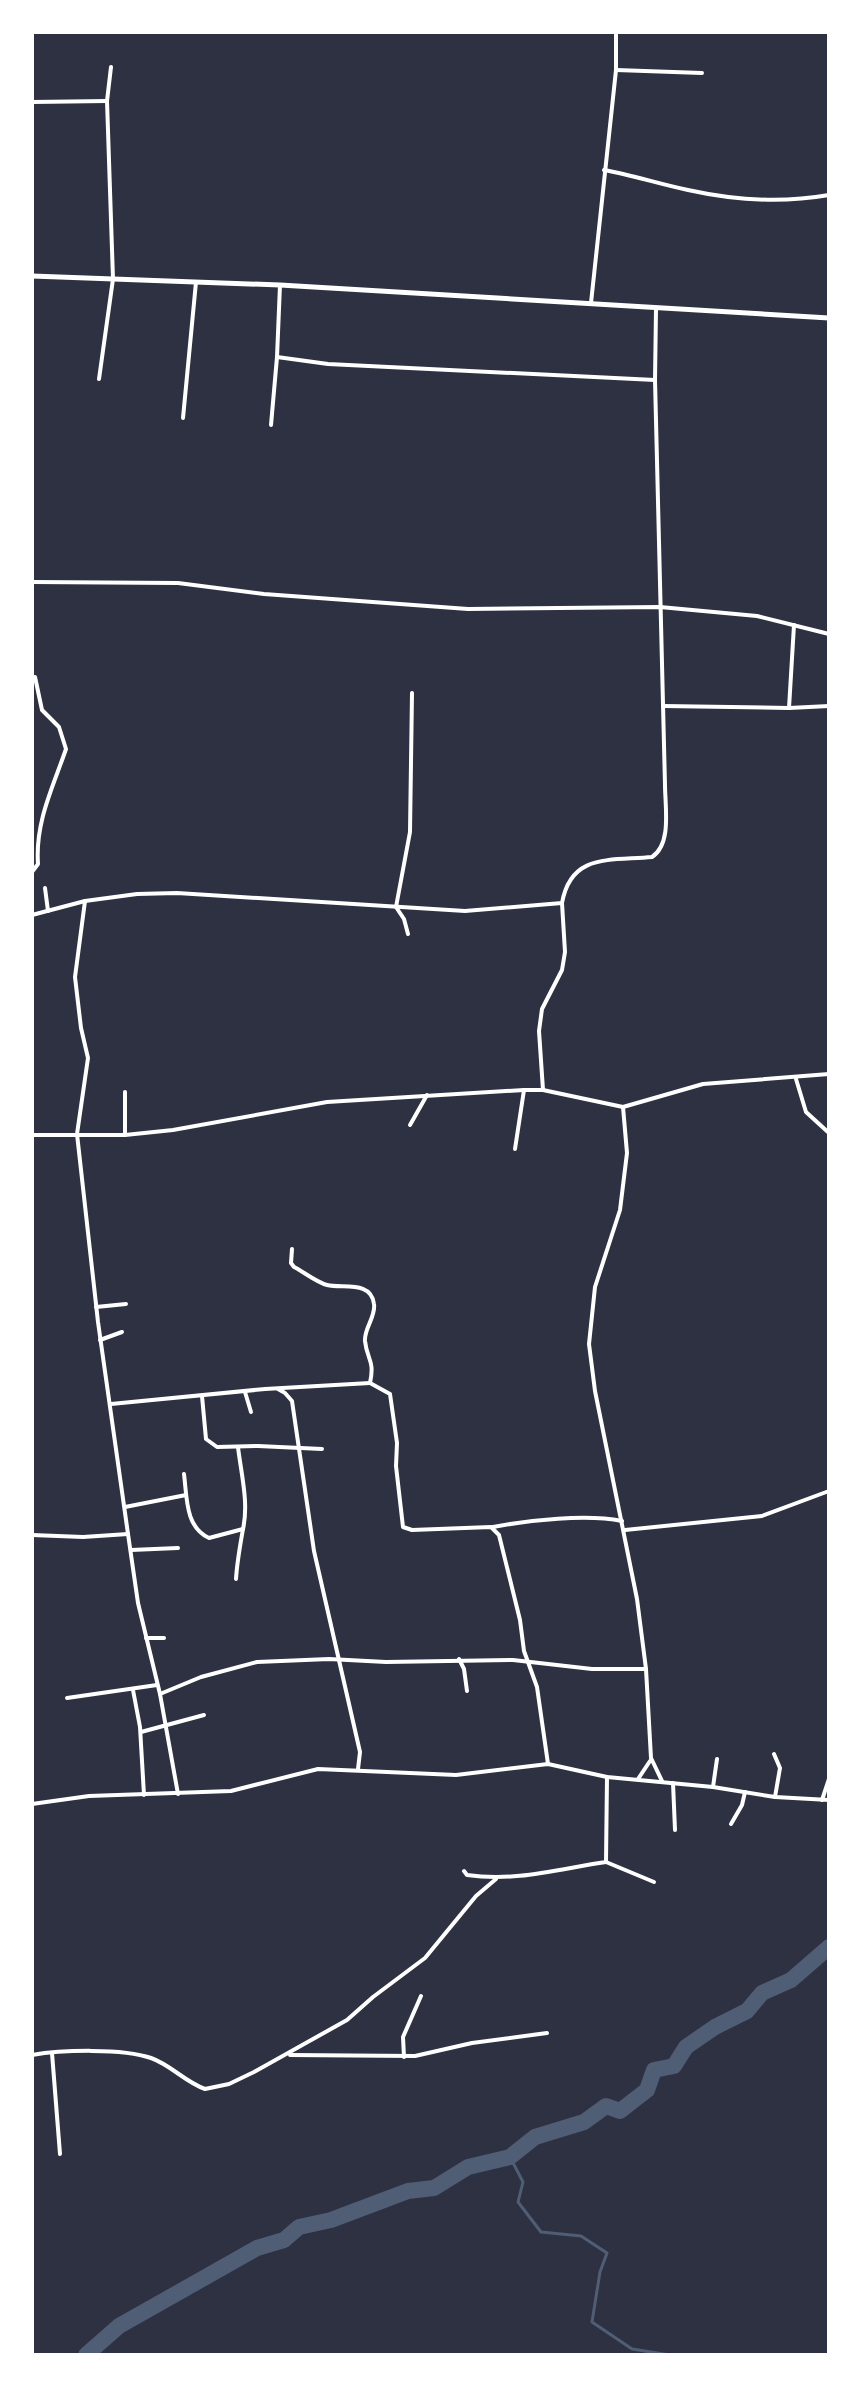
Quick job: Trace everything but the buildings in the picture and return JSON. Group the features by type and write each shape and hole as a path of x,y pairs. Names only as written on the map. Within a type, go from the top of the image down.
{"street":[{"path":"591,303 616,70 616,32"},
{"path":"99,379 113,279 107,101 111,67"},
{"path":"616,70 702,73"},
{"path":"32,102 107,101"},
{"path":"604,170 687,190 744,199 829,195"},
{"path":"32,276 280,285 829,318"},
{"path":"183,418 196,282"},
{"path":"271,425 280,285"},
{"path":"543,1090 539,1031 542,1009 562,970 565,952 562,903 567,880 584,865 652,857 662,848 665,785 656,309"},
{"path":"277,357 328,364 655,380"},
{"path":"32,582 178,583 264,594 468,609 660,607 757,616 829,634"},
{"path":"789,708 794,625"},
{"path":"32,872 38,864 36,846 42,819 54,776 66,749 59,727 42,710 35,677"},
{"path":"408,934 404,919 396,907 410,832 412,693"},
{"path":"663,706 829,706"},
{"path":"45,888 48,911"},
{"path":"32,915 85,901 137,894 192,893 465,911 562,903"},
{"path":"85,901 75,977 88,1058 77,1134 100,1340 128,1534 178,1794"},
{"path":"32,1135 125,1135 173,1130 327,1102 524,1090 543,1090 623,1107 703,1084 829,1074"},
{"path":"796,1079 806,1112 829,1133"},
{"path":"515,1149 524,1090"},
{"path":"125,1092 125,1135"},
{"path":"410,1125 427,1095"},
{"path":"623,1107 627,1153 623,1194 595,1287 589,1344 595,1391 625,1530 646,1669 651,1758 662,1781"},
{"path":"292,1249 291,1263 294,1267 330,1286 357,1286 375,1301 365,1337 373,1362 370,1383"},
{"path":"96,1307 126,1304"},
{"path":"100,1340 122,1332"},
{"path":"111,1404 370,1383 390,1394 403,1527 412,1530 491,1527 540,1520 622,1521"},
{"path":"301,1388 292,1401 297,1447 314,1551 360,1752 358,1769"},
{"path":"278,1389 292,1401"},
{"path":"245,1392 251,1412"},
{"path":"202,1396 206,1439 217,1447 322,1449"},
{"path":"236,1579 243,1529 244,1491 238,1447"},
{"path":"184,1474 194,1527 202,1535 209,1538 243,1529"},
{"path":"625,1530 762,1516 829,1491"},
{"path":"125,1507 186,1495"},
{"path":"491,1527 501,1541 520,1620 524,1651 537,1687 548,1764"},
{"path":"32,1535 83,1537 128,1534"},
{"path":"131,1550 178,1548"},
{"path":"146,1638 164,1638"},
{"path":"329,1659 337,1646"},
{"path":"160,1694 201,1677 257,1662 459,1659 529,1661 592,1669 646,1669"},
{"path":"459,1659 467,1691"},
{"path":"67,1698 157,1685"},
{"path":"133,1690 141,1732 144,1795"},
{"path":"141,1732 204,1715"},
{"path":"774,1754 780,1768 775,1797"},
{"path":"638,1779 651,1758"},
{"path":"713,1787 717,1759"},
{"path":"32,1804 89,1796 231,1791 318,1769 456,1775 548,1764 607,1777 713,1787 775,1797 829,1800"},
{"path":"606,1862 607,1777"},
{"path":"822,1800 829,1779"},
{"path":"673,1783 675,1830"},
{"path":"731,1824 742,1805 745,1792"},
{"path":"464,1871 467,1875 496,1879 565,1871 606,1862 654,1882"},
{"path":"32,2055 92,2052 142,2056 154,2059 205,2089 229,2084 288,2055 347,2020 425,1958 476,1896 496,1879"},
{"path":"404,2057 403,2037 421,1996"},
{"path":"288,2055 404,2057 472,2043 547,2033"},
{"path":"52,2053 60,2154"}],"waterway":[{"path":"86,2355 119,2326 257,2248 284,2240 299,2227 331,2220 408,2191 434,2188 468,2167 510,2157 535,2137 584,2122 606,2106 620,2111 647,2090 654,2070 674,2066 686,2047 715,2027 747,2011 762,1993 791,1980 829,1947"},
{"path":"510,2157 523,2182 518,2202 541,2232 581,2236 607,2253 600,2272 592,2322 632,2349 670,2355"}]}
